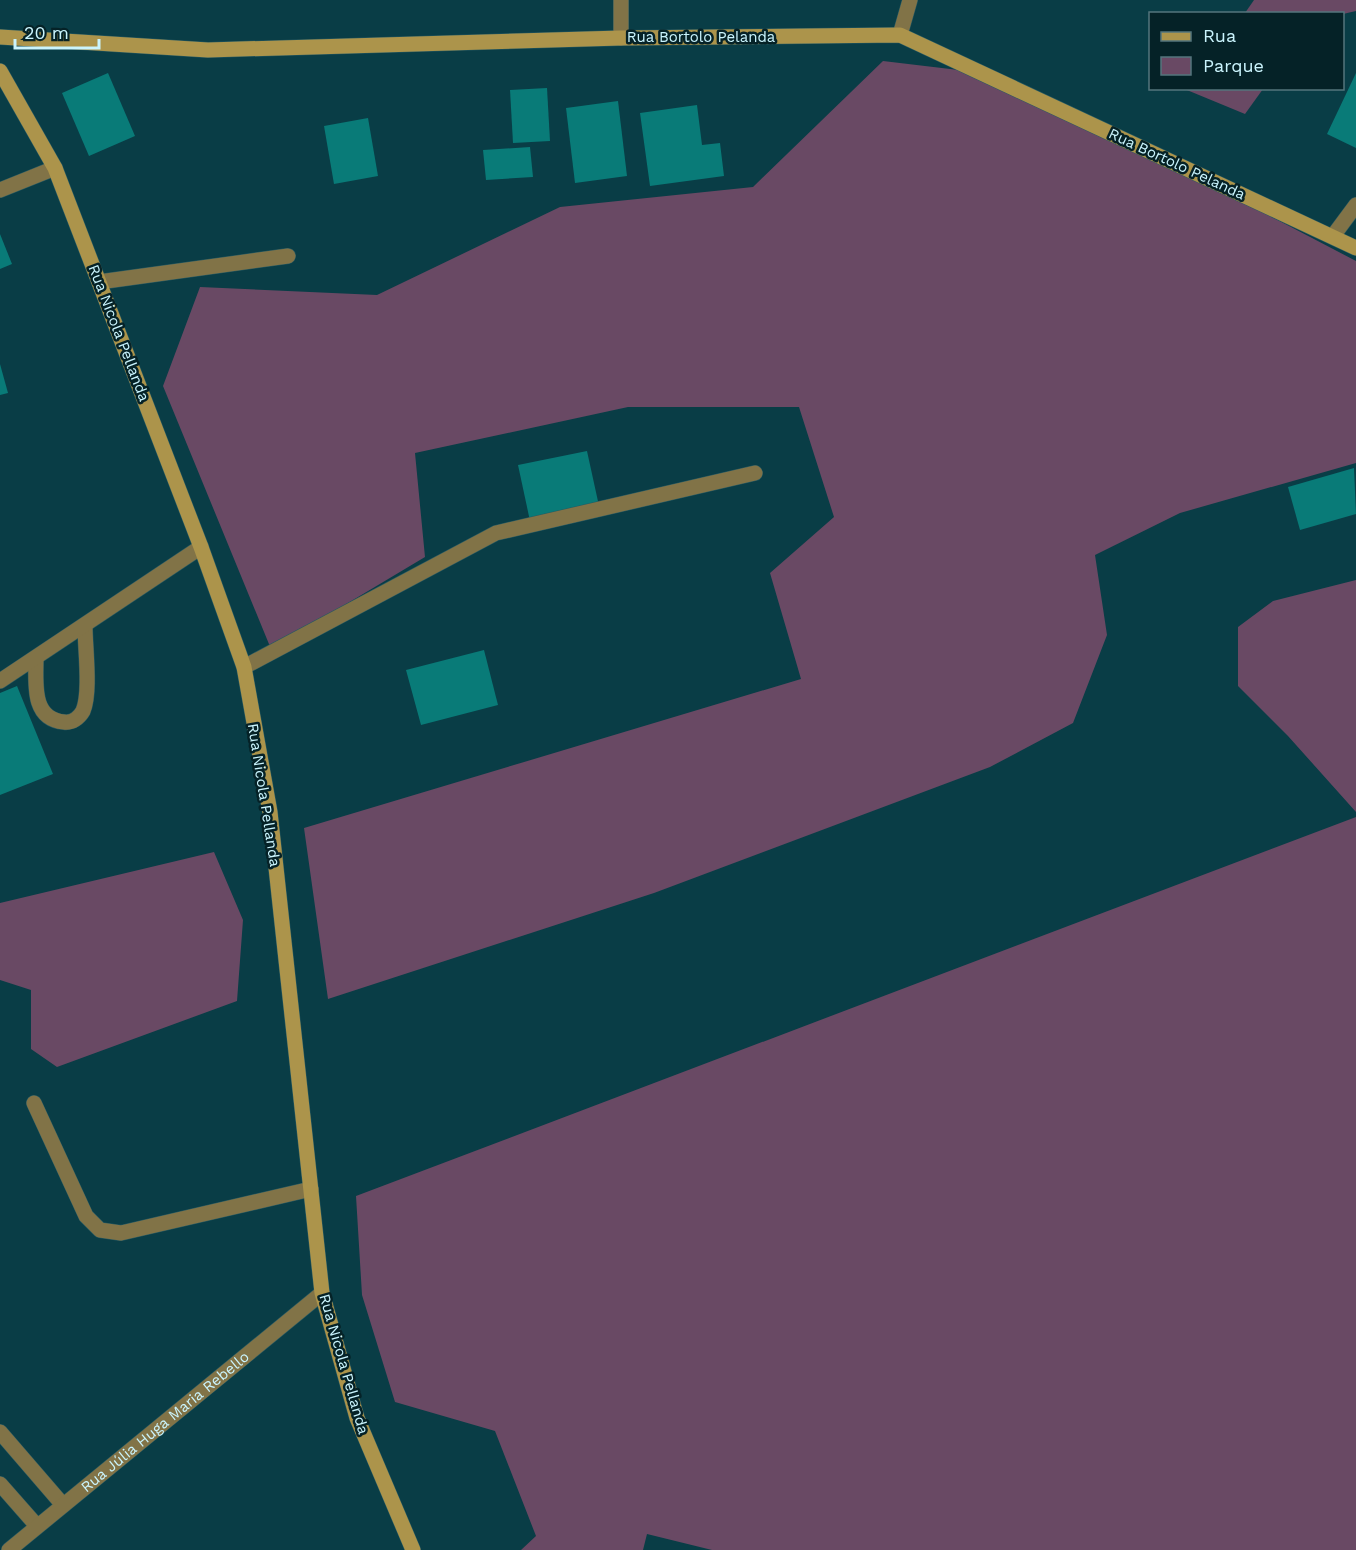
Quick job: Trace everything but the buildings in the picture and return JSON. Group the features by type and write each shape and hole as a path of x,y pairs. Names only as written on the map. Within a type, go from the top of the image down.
{"main road":[{"name":"Rua Bortolo Pelanda","path":"0,38 208,50 621,38 900,35 1356,248"},
{"name":"Rua Nicola Pellanda","path":"0,71 55,168 201,547 244,667 270,812 322,1293 357,1418 413,1550"}],"street":[{"path":"621,0 621,38"},
{"path":"900,35 910,0"},
{"path":"0,190 55,168"},
{"path":"1333,236 1356,205"},
{"path":"99,282 288,256"},
{"path":"244,667 496,533 755,473"},
{"path":"0,681 201,547"},
{"path":"36,658 37,700 41,709 52,720 67,723 75,720 84,708 85,626"},
{"path":"34,1103 86,1216 100,1230 121,1233 311,1189"},
{"name":"Rua Júlia Huga Maria Rebello","path":"9,1550 322,1293"},
{"path":"0,1432 63,1505"},
{"path":"0,1484 37,1526"}],"green space":[{"path":"1254,0 1356,0 1356,11 1344,14 1246,12"},
{"path":"883,61 967,71 1245,203 1356,261 1356,463 1180,513 1095,555 1107,635 1073,723 990,767 654,893 328,999 304,828 801,679 770,573 834,517 799,407 628,407 415,453 425,557 271,649 163,386 200,287 377,295 560,207 753,187"},
{"path":"1187,90 1262,90 1245,114"},
{"path":"1356,580 1356,812 1288,736 1238,686 1238,627 1273,601"},
{"path":"1356,817 1356,1550 712,1550 647,1534 643,1550 521,1550 536,1536 495,1431 395,1402 362,1295 356,1196"},
{"path":"214,852 243,920 237,1001 57,1067 31,1049 31,990 0,980 0,903"}]}
